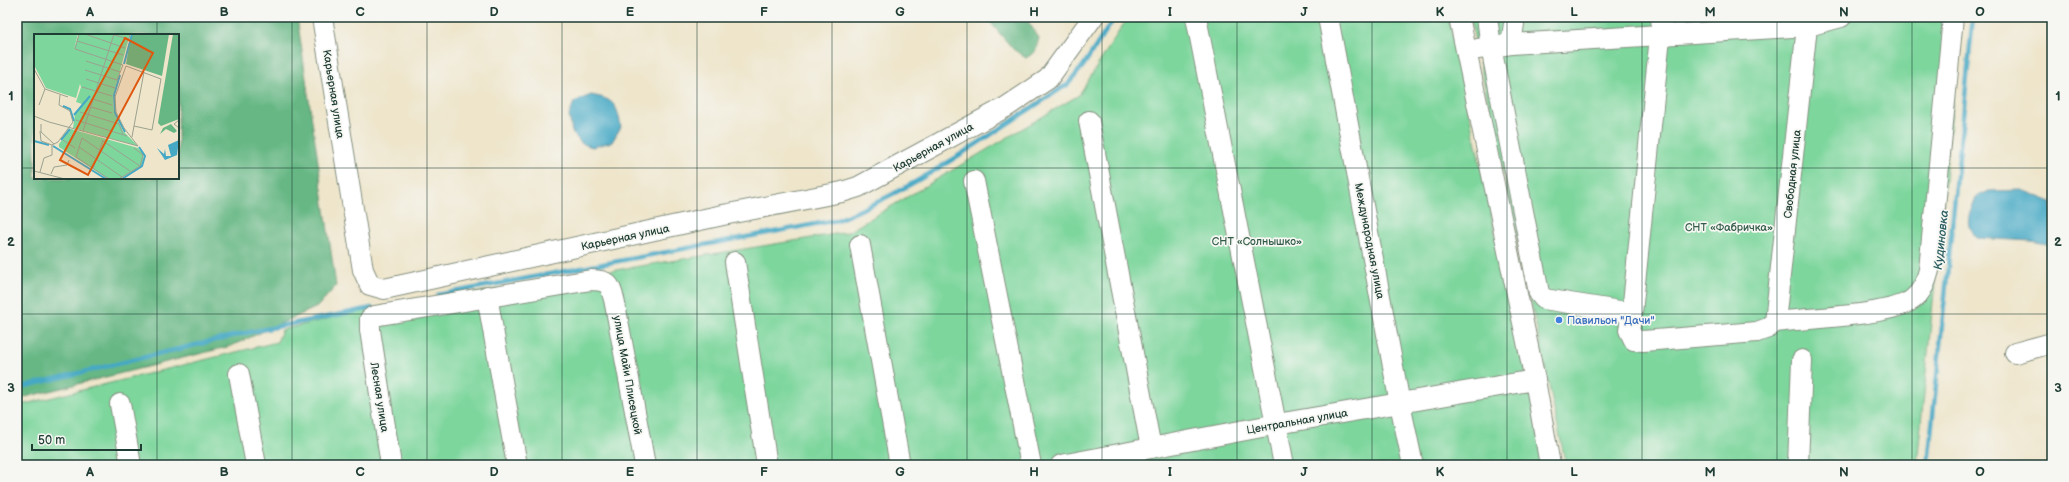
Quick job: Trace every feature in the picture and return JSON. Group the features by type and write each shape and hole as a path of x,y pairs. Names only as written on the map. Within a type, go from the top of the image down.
{"street":[{"name":"Карьерная улица","path":"322,17 363,270 370,285 384,289 723,215 842,192 858,187 1006,107 1048,79 1093,17"},
{"path":"1196,17 1284,465"},
{"name":"Международная улица","path":"1328,17 1400,404 1413,465"},
{"path":"1459,17 1534,380 1550,465"},
{"path":"1487,17 1491,47 1539,292 1544,299 1632,313"},
{"path":"1512,44 1515,17"},
{"path":"1466,51 1661,26 1808,21 1841,17"},
{"path":"1661,26 1632,313 1629,330 1634,340 1643,341 1757,332 1768,328 1774,322 1886,310 1913,298 1924,286 1929,270 1953,17"},
{"name":"Свободная улица","path":"1774,322 1808,21"},
{"path":"1089,121 1151,448"},
{"path":"974,181 1031,465"},
{"path":"860,245 900,465"},
{"path":"735,262 767,465"},
{"name":"улица Майи Плисецкой","path":"487,296 591,280 604,281 609,285 614,299 645,465"},
{"path":"487,296 518,465"},
{"name":"Лесная улица","path":"391,465 370,330 370,319 374,316 487,296"},
{"path":"2015,353 2052,343"},
{"path":"1798,465 1802,360"},
{"path":"239,374 256,465"},
{"name":"Центральная улица","path":"1061,465 1277,424 1534,380"},
{"path":"120,404 131,465"}],"green space":[{"path":"17,17 297,17 336,286 317,307 231,346 17,399"},
{"path":"986,17 1025,17 1039,38 1035,52 1026,58 1013,49"},
{"name":"СНТ «Солнышко»","path":"1128,17 1448,17 1526,373 1544,465 17,465 17,406 277,342 282,330 347,314 848,232 1079,95"},
{"name":"СНТ «Фабричка»","path":"1470,17 1961,17 1917,465 1566,465"}],"water":[{"path":"591,95 605,98 613,104 618,113 621,127 612,142 592,147 581,143 572,132 569,115 574,102"},
{"path":"2022,190 2052,202 2052,245 2031,241 1977,238 1972,233 1969,219 1976,197 1989,191"}],"waterway":[{"path":"438,295 837,220 898,192 956,158 1068,84 1083,66 1115,17"},
{"name":"Кудиновка","path":"1928,465 1973,17"},
{"path":"17,388 245,333 372,308"}],"place":[{"name":"Павильон \"Дачи\"","path":"1559,320"}]}
